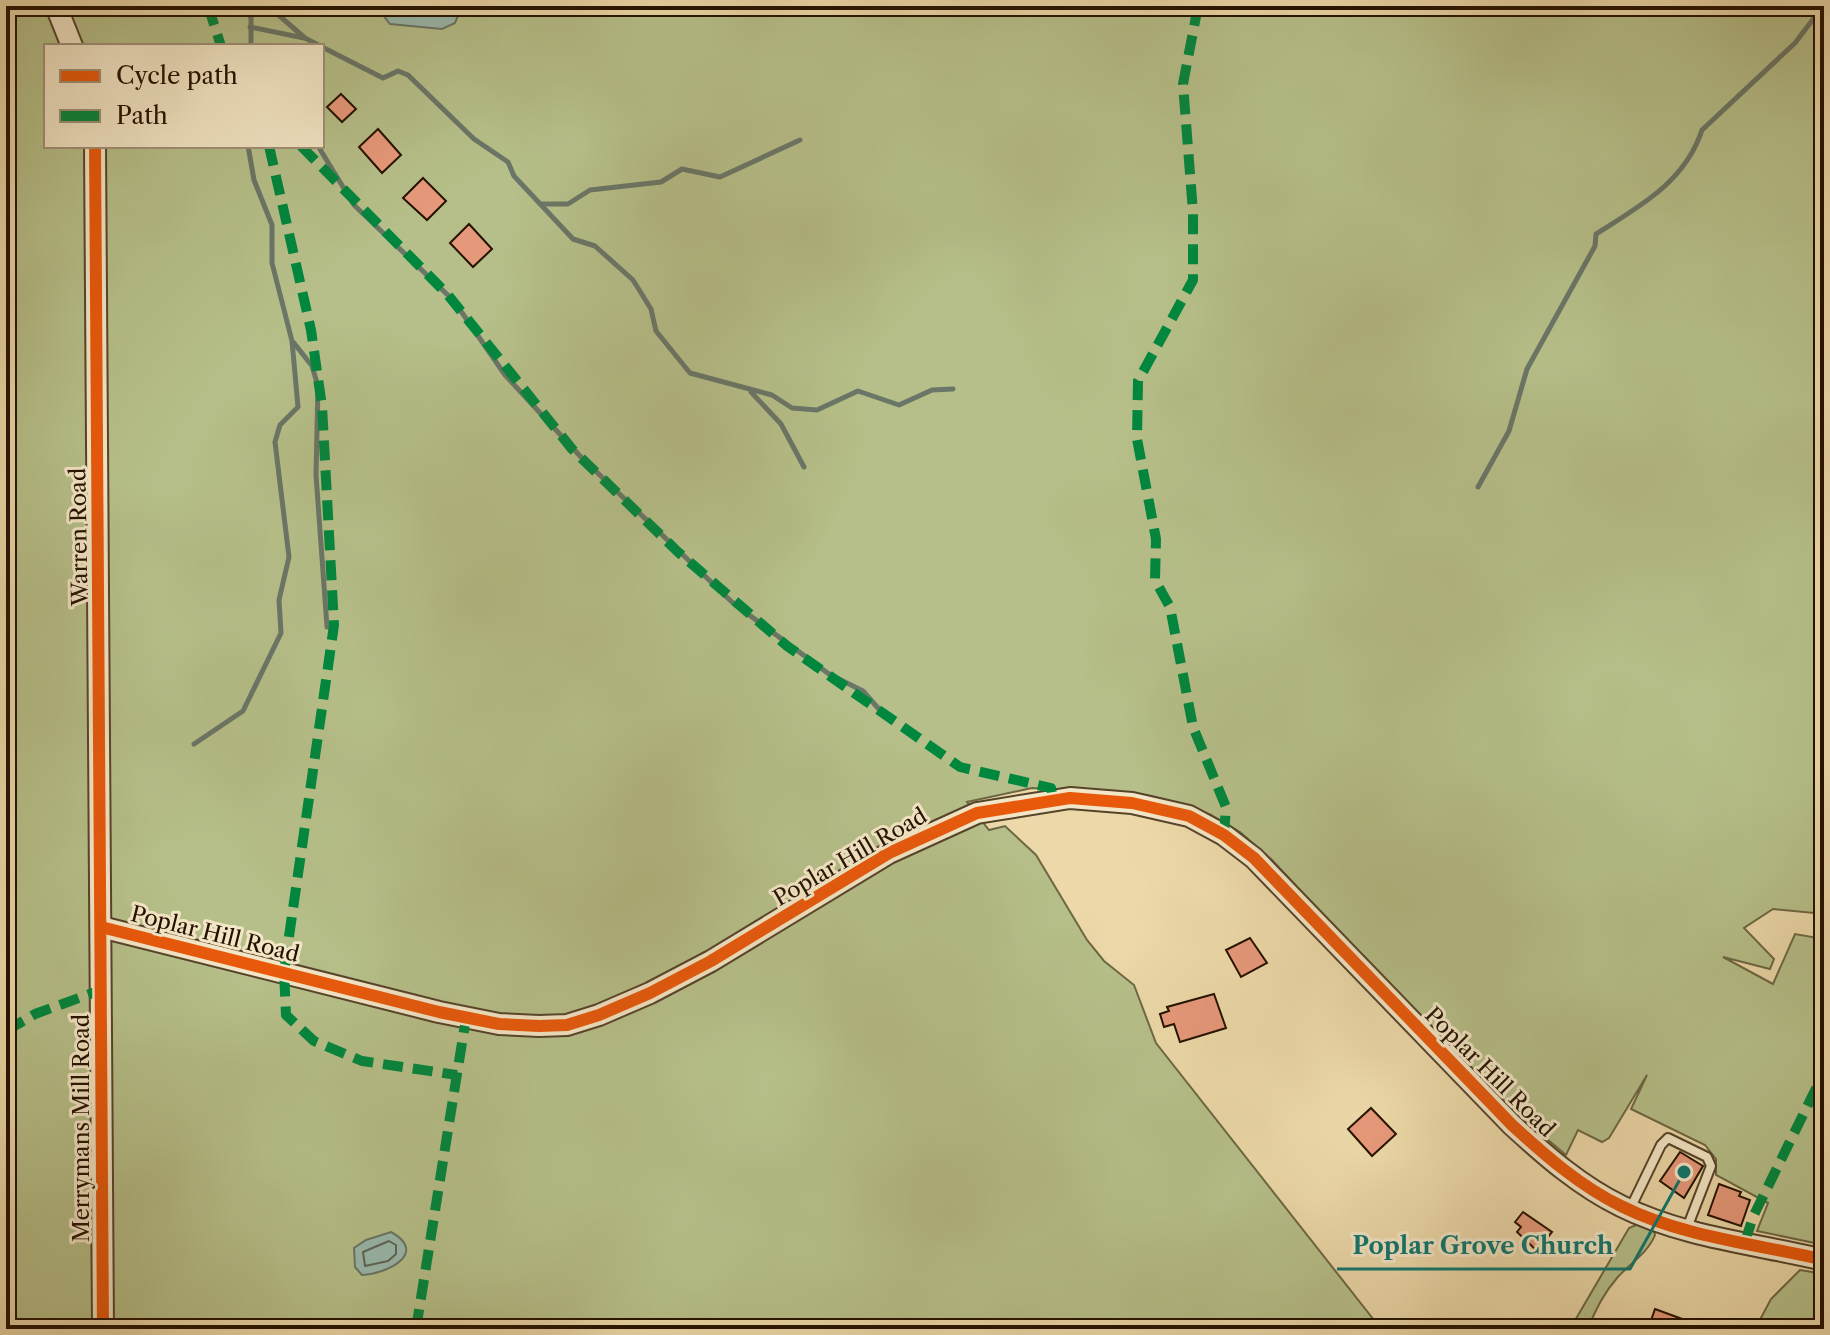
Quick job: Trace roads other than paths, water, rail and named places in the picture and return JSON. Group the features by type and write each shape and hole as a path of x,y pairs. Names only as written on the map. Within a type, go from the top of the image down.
{"street":[{"path":"56,6 71,44"},
{"name":"Warren Road","path":"95,148 101,927"},
{"name":"Poplar Hill Road","path":"101,927 439,1012 499,1024 567,1025 599,1015 687,974 889,853 950,823 1041,800 1092,799 1132,803 1189,816 1224,835 1254,858 1512,1125 1550,1159 1596,1193 1630,1210 1687,1229 1824,1260"},
{"name":"Merrymans Mill Road","path":"101,927 103,1329"}],"lane":[{"path":"1630,1210 1661,1145 1668,1138 1677,1139 1707,1157 1711,1166 1687,1229"}],"water":[{"path":"381,6 462,6 455,23 442,29 390,24 380,11"},
{"path":"391,1232 402,1240 406,1247 405,1255 382,1271 362,1275 355,1267 354,1248 366,1240"}],"waterway":[{"path":"241,6 251,17 251,44"},
{"path":"268,6 316,44"},
{"path":"1478,487 1509,431 1527,369 1595,246 1596,234 1673,178 1694,148 1702,130 1795,43 1814,18 1824,14"},
{"path":"250,27 304,38"},
{"path":"324,48 383,78 398,71 408,75 474,139 508,162 514,176 573,239 595,246 633,280 651,309 656,331 690,373 772,395 792,408 817,410 858,391 899,405 932,390 953,389"},
{"path":"542,204 568,204 590,190 661,182 682,169 720,177 800,140"},
{"path":"194,744 243,711 281,633 279,600 289,557 275,442 280,425 298,407 292,341 272,263 272,225 254,180 248,148"},
{"path":"319,148 354,205 454,301 505,375 581,457 733,603 829,674 863,691 885,716"},
{"path":"294,343 312,366 318,386 316,475 327,627"},
{"path":"751,392 781,424 804,467"}],"place":[{"name":"Poplar Grove Church","path":"1684,1172"}]}
